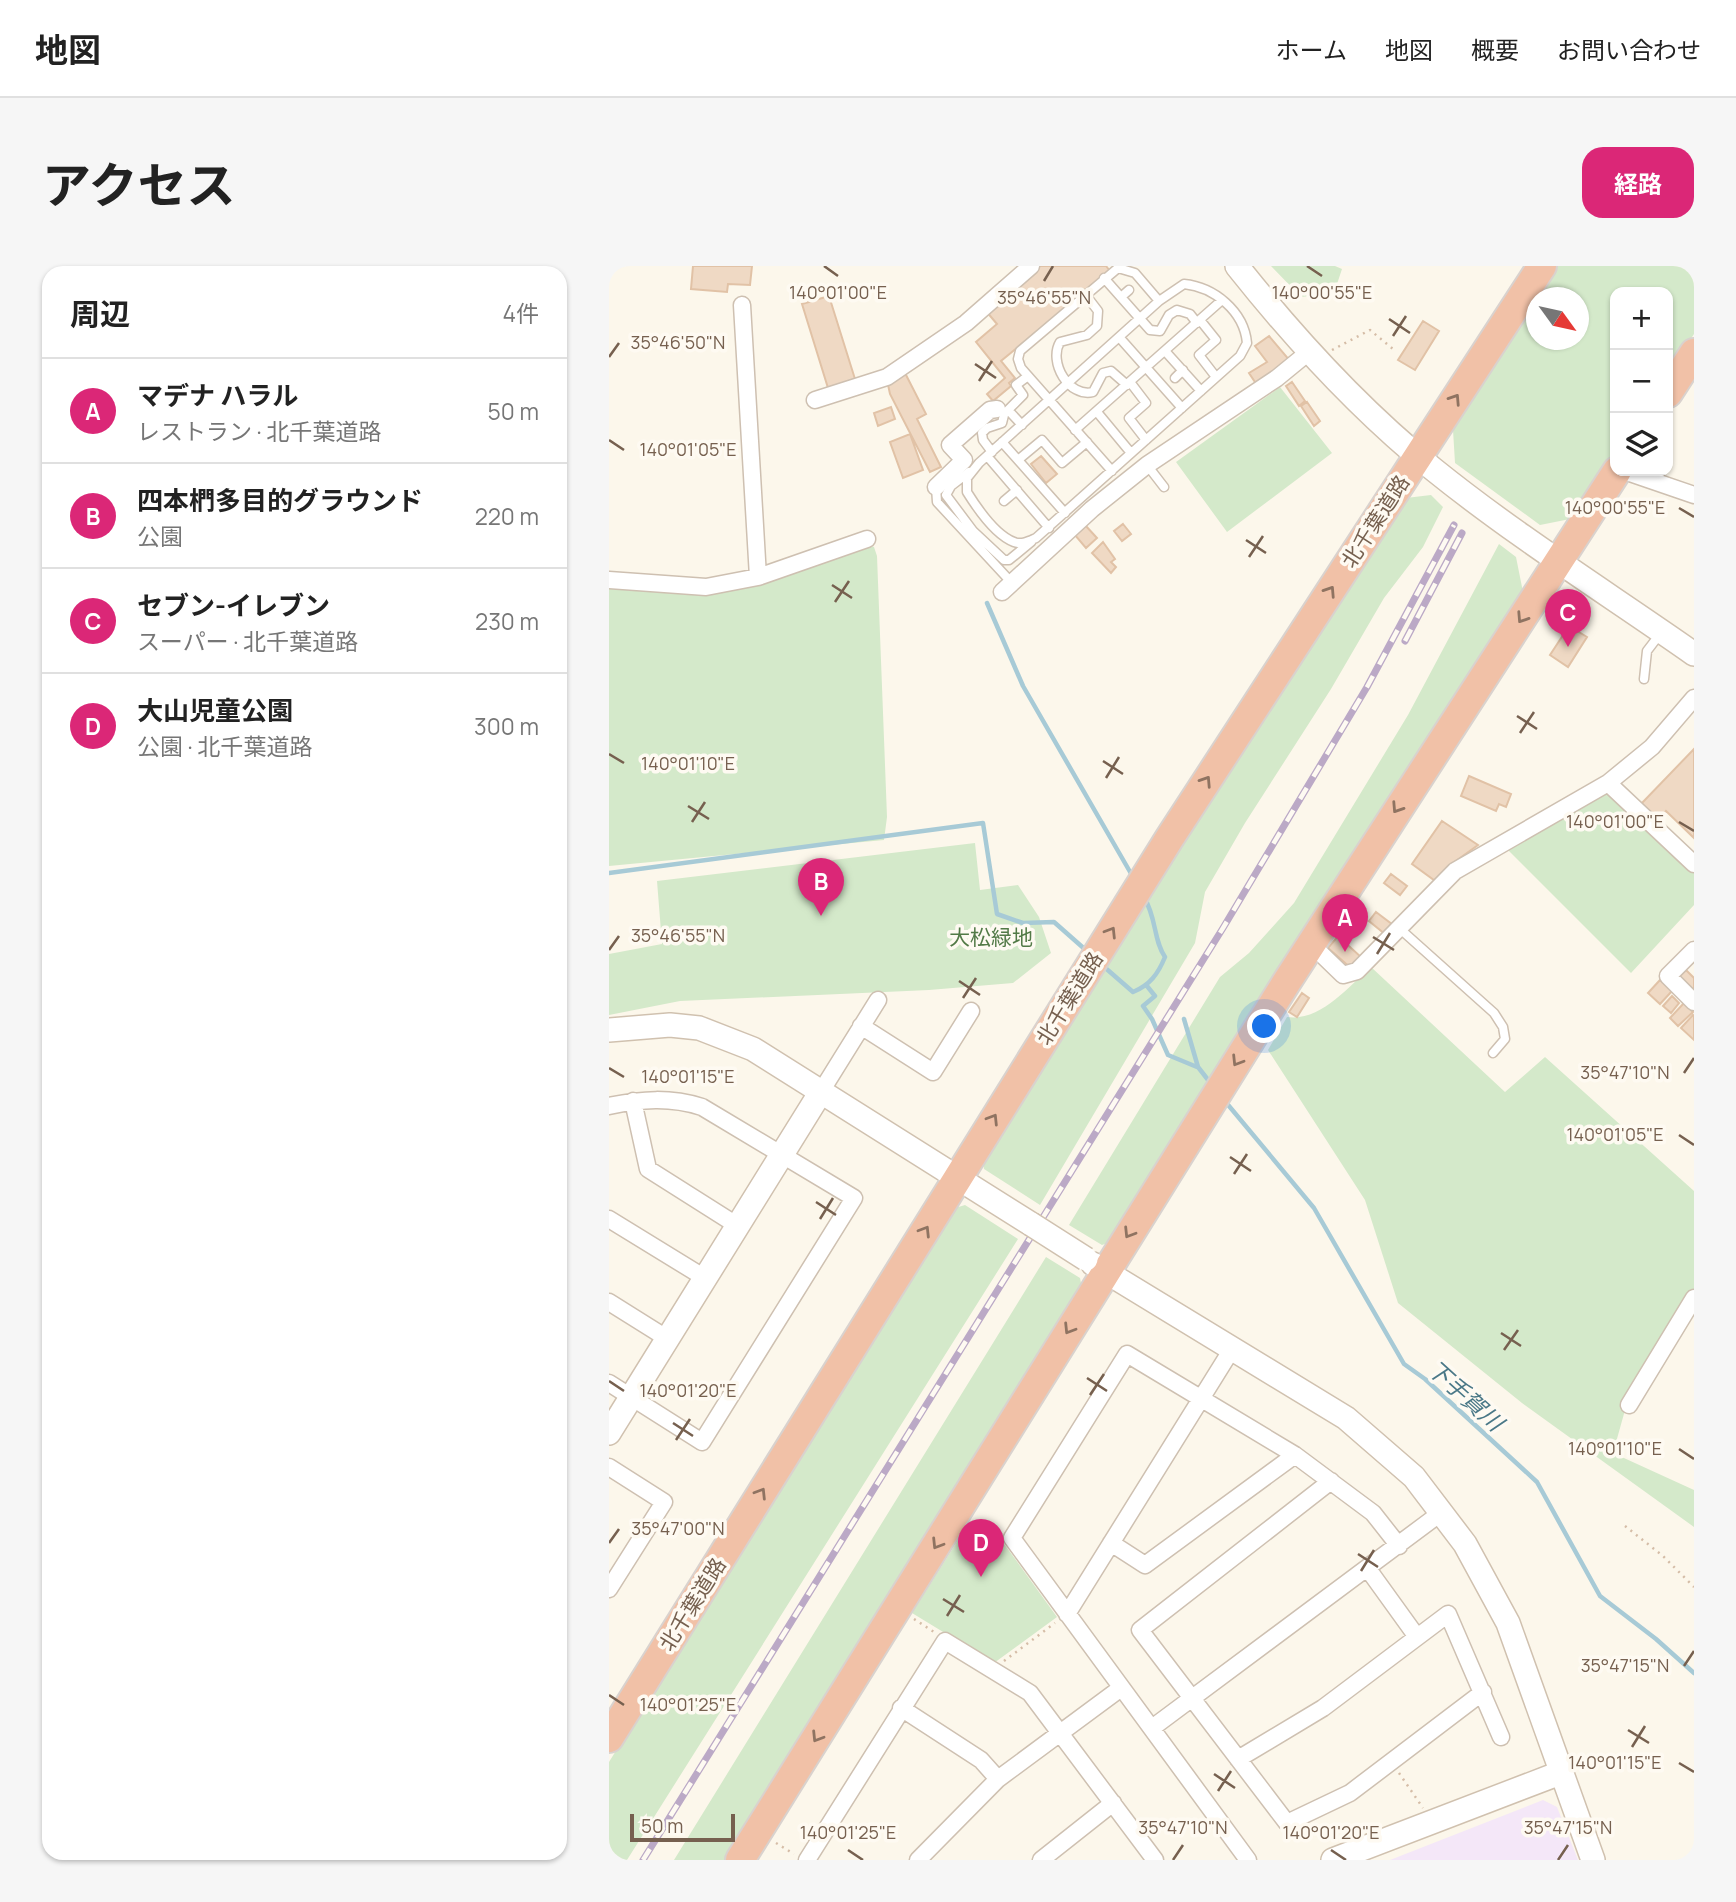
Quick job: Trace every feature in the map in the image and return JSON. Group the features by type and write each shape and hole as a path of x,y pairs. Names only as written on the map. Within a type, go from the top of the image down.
{"highway":[{"name":"北千葉道路","path":"609,1738 966,1183 1049,1031 1169,839 1542,266"},
{"path":"1673,385 1694,353"},
{"path":"740,1860 1096,1265 1153,1194 1286,982 1614,476"}],"street":[{"path":"815,400 887,377 966,323 1031,266"},
{"path":"1237,266 1313,355 1364,407 1418,456 1487,511 1694,654"},
{"path":"742,305 758,577"},
{"path":"1007,588 1092,509 1147,466 1313,355"},
{"path":"936,487 964,460 950,445 990,410 997,409"},
{"path":"1639,476 1694,495"},
{"path":"609,580 706,587 758,577 867,539"},
{"path":"1311,944 1343,975 1357,971 1455,871 1608,783 1652,747 1694,698"},
{"path":"1608,783 1694,864"},
{"path":"1694,950 1668,976 1694,1002"},
{"path":"609,1433 878,1000"},
{"path":"861,1026 933,1072 971,1011"},
{"path":"609,1029 670,1025 699,1028 753,1049 1369,1435 1414,1477 1442,1512 1488,1581 1508,1623 1593,1860"},
{"path":"609,1106 633,1101 678,1100 702,1107 783,1153 854,1198 702,1442 609,1383"},
{"path":"633,1101 648,1169 738,1226"},
{"path":"609,1219 705,1278"},
{"path":"1629,1405 1694,1298"},
{"path":"609,1302 667,1339"},
{"path":"1064,1617 1232,1349"},
{"path":"1248,1860 1152,1728 1064,1617 1012,1538 1127,1354 1295,1455 1373,1513 1399,1546"},
{"path":"1111,1543 1145,1565 1295,1455"},
{"path":"609,1467 664,1502 609,1589"},
{"path":"1331,1481 1140,1630 1287,1823 1350,1793 1483,1692"},
{"path":"1152,1728 1442,1512"},
{"path":"1367,1569 1417,1637"},
{"path":"1238,1759 1323,1708 1448,1614 1501,1737"},
{"path":"805,1860 945,1641 1030,1693 1155,1860"},
{"path":"918,1860 998,1779 1121,1688"},
{"path":"901,1708 981,1760 998,1779"},
{"path":"1333,1860 1560,1773"},
{"path":"1041,1860 1113,1803"}],"lane":[{"path":"1112,471 1028,376 1018,359 1020,351 1118,268 1127,268 1135,273 1159,301"},
{"path":"1104,278 1155,332 1164,327 1170,315 1177,310 1190,314 1216,340 1199,355 1216,377"},
{"path":"1184,284 1210,290 1222,300 1240,320 1247,343 1240,356 1049,528 1009,560 1004,560 951,504 946,495 951,486 1159,301 1184,284"},
{"path":"1121,297 1129,290"},
{"path":"1085,294 1098,311 1097,326 1087,335 1060,342 1054,356 1056,364 1075,390 1089,393 1103,373 1111,371 1128,384 1146,403 1129,418 1146,440"},
{"path":"1075,430 1222,300"},
{"path":"1119,337 1182,408"},
{"path":"1165,351 1201,391"},
{"path":"1175,378 1183,370"},
{"path":"1022,425 1008,410 1023,395 1016,385 1028,376"},
{"path":"997,409 1004,415 1002,423 987,428 982,433 983,440 990,454 1049,528"},
{"path":"1097,412 1131,453"},
{"path":"1105,438 1113,431"},
{"path":"1018,460 1042,440 1062,463 1087,442"},
{"path":"1002,442 1065,513"},
{"path":"979,463 967,478 967,492 975,505 1015,542 1024,543 1036,538"},
{"path":"1147,466 1164,487"},
{"path":"936,487 937,502 1007,588"},
{"path":"1004,501 1017,490"},
{"path":"1644,679 1647,651 1661,631"},
{"path":"1399,928 1494,1013 1503,1027 1505,1039 1493,1054"}],"path":[{"path":"1313,355 1370,330 1393,349"},
{"path":"1625,1526 1663,1556 1694,1587"},
{"path":"906,1614 945,1641"},
{"path":"992,1670 1064,1617"},
{"path":"1391,1762 1425,1810"},
{"path":"768,1838 805,1860"}],"shaded area":[{"path":"1543,1800 1557,1807 1578,1860 1390,1860"}],"green space":[{"path":"1271,266 1335,266 1342,269 1334,293 1301,297"},
{"path":"1556,266 1694,266 1694,334 1673,366 1673,287 1610,287 1610,460 1570,519 1540,525 1455,463 1453,430 1526,314 1526,350 1589,350 1589,287 1543,287"},
{"path":"1280,387 1332,453 1227,532 1176,462"},
{"path":"1431,495 1443,507 1423,547 1384,598 1331,689 1245,823 1205,892 1195,943 1040,1205 984,1169 982,1157 1406,498"},
{"path":"866,544 874,547 877,556 887,817 884,840 609,866 609,581 712,591"},
{"path":"1499,544 1516,557 1524,597 1113,1241 1102,1245 1069,1225 1220,977 1249,953 1294,903 1408,715"},
{"path":"1605,787 1694,868 1694,905 1631,973 1504,846"},
{"name":"大松緑地","path":"975,843 980,890 1018,885 1039,917 1051,953 1013,983 929,990 680,1001 609,1015 609,954 662,944 657,881"},
{"path":"1371,967 1505,1092 1545,1057 1694,1191 1694,1296 1627,1403 1613,1453 1694,1490 1694,1527 1522,1403 1398,1303 1365,1200 1268,1050 1287,1017 1299,1017 1322,1009"},
{"path":"965,1205 1018,1239 627,1860 609,1860 609,1762 952,1209"},
{"path":"1046,1257 1080,1278 1082,1288 727,1860 674,1860"},
{"path":"970,1521 1002,1541 1057,1617 994,1663 912,1613"}],"building":[{"path":"693,266 752,266 750,285 728,284 727,292 691,289"},
{"path":"1040,266 1106,266 1110,271 1001,361 1015,378 1009,383 1011,386 993,401 987,394 1005,378 976,342 997,324 986,311"},
{"path":"829,296 855,379 828,388 802,304"},
{"path":"1423,321 1439,331 1415,370 1398,360"},
{"path":"1269,336 1291,362 1257,385 1249,373 1267,362 1255,346"},
{"path":"904,371 926,414 917,419 941,467 930,472 890,394 887,380"},
{"path":"1292,382 1305,401 1299,406 1286,386"},
{"path":"1307,402 1320,421 1314,426 1301,406"},
{"path":"891,407 895,419 878,426 874,413"},
{"path":"910,434 923,470 903,478 890,442"},
{"path":"1041,456 1057,474 1046,483 1031,464"},
{"path":"1123,524 1131,534 1122,541 1114,531"},
{"path":"1085,525 1097,538 1086,548 1074,534"},
{"path":"1103,542 1115,559 1111,562 1116,567 1111,573 1092,553"},
{"path":"1569,626 1587,637 1568,667 1550,655"},
{"path":"1694,749 1694,838 1666,811 1658,820 1641,804"},
{"path":"1469,776 1511,794 1506,807 1499,804 1496,811 1461,796"},
{"path":"1442,821 1478,845 1449,866 1438,883 1412,864"},
{"path":"1391,874 1407,886 1400,895 1384,883"},
{"path":"1376,912 1393,925 1385,934 1369,921"},
{"path":"1338,936 1362,958 1352,969 1328,948"},
{"path":"1686,970 1694,978 1694,998 1676,980"},
{"path":"1660,980 1672,991 1660,1004 1648,993"},
{"path":"1302,993 1309,998 1297,1017 1289,1012"},
{"path":"1672,996 1679,1003 1671,1013 1663,1006"},
{"path":"1684,1003 1693,1012 1678,1026 1670,1018"},
{"path":"1694,1016 1694,1040 1681,1028"}],"waterway":[{"path":"987,603 1023,686 1133,877"},
{"path":"609,873 983,823 997,914 1023,923 1054,922 1088,952"},
{"path":"1102,965 1133,992 1149,982 1159,969 1165,957 1144,897"},
{"path":"1147,986 1155,996 1143,1006 1152,1019 1168,1055 1197,1067"},
{"path":"1184,1019 1198,1067 1212,1085"},
{"name":"下手賀川","path":"1224,1100 1314,1208 1404,1364 1425,1379 1537,1482 1600,1596 1656,1639 1694,1673"}],"railway":[{"path":"643,1860 1223,928 1367,687 1454,525"},
{"path":"1405,641 1462,533"}],"place":[{"name":"セブン-イレブン","path":"1568,647"},
{"name":"四本椚多目的グラウンド","path":"821,916"},
{"name":"マデナ ハラル","path":"1345,952"},
{"name":"大山児童公園","path":"981,1577"}]}
